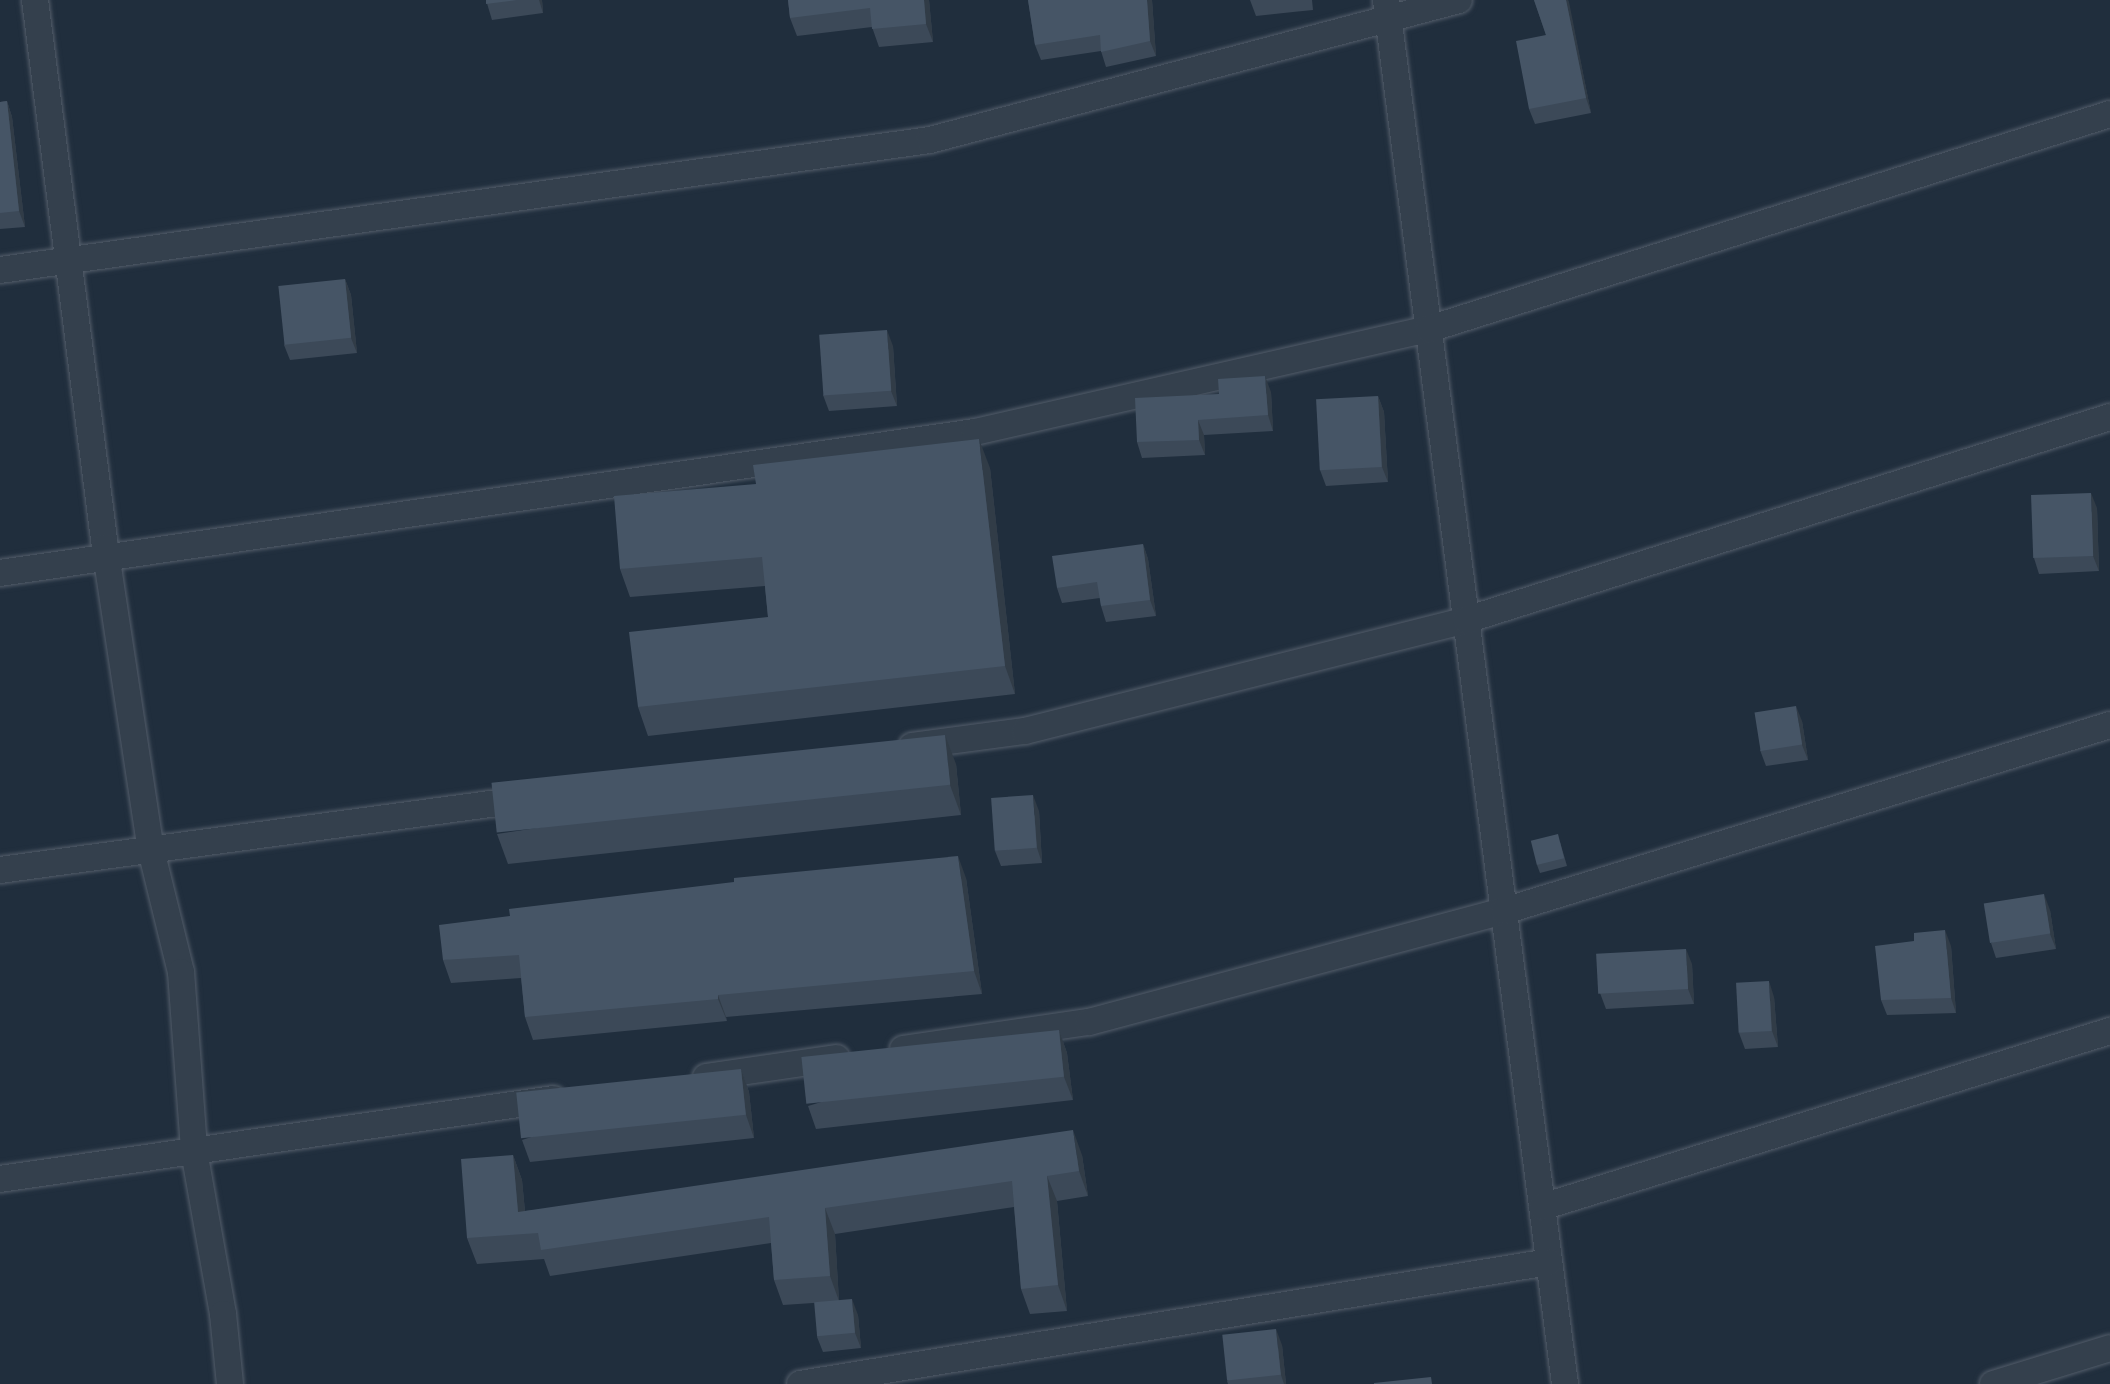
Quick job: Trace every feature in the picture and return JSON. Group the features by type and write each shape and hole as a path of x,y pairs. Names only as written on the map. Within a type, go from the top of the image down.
{"street":[{"path":"36,0 108,557 151,850 181,972 194,1151 230,1384"},
{"path":"0,270 930,141 1388,11 1459,0"},
{"path":"1388,11 1565,1384"},
{"path":"0,573 975,432 1429,329 2110,114"},
{"path":"888,749 1025,731 1466,620 2110,417"},
{"path":"676,1082 1089,1022 1504,911 2110,725"},
{"path":"0,870 547,796"},
{"path":"1542,1207 2110,1031"},
{"path":"0,1179 579,1096"},
{"path":"800,1384 1549,1262"},
{"path":"1993,1384 2110,1348"}],"building":[{"path":"486,0 517,0 486,4"},
{"path":"788,0 924,0 926,24 872,29 870,8 790,18"},
{"path":"1028,0 1147,0 1150,41 1101,52 1100,35 1035,45"},
{"path":"1534,0 1566,0 1586,98 1529,109 1516,41 1546,35"},
{"path":"7,101 19,211 0,213 0,102"},
{"path":"345,279 351,338 285,345 278,286"},
{"path":"887,330 891,391 823,396 819,335"},
{"path":"1265,376 1268,415 1198,420 1199,440 1137,442 1135,398 1219,394 1218,379"},
{"path":"1378,396 1382,467 1320,470 1316,399"},
{"path":"979,439 1005,666 638,707 629,632 768,617 762,557 620,569 614,496 756,484 753,465"},
{"path":"2091,493 2093,556 2033,558 2031,495"},
{"path":"1143,544 1150,600 1101,606 1097,582 1057,588 1052,556"},
{"path":"1796,706 1802,745 1761,751 1755,713"},
{"path":"945,735 950,785 497,832 491,783"},
{"path":"1033,795 1037,848 995,851 991,798"},
{"path":"1558,834 1564,858 1537,865 1531,841"},
{"path":"958,856 974,971 718,995 718,999 525,1017 519,955 443,960 439,925 510,916 509,909 734,882 734,878"},
{"path":"2044,894 2050,934 1990,943 1984,904"},
{"path":"1945,930 1951,998 1881,1000 1875,946 1914,941 1914,933"},
{"path":"1686,949 1688,989 1598,994 1596,954"},
{"path":"1769,981 1772,1031 1739,1033 1736,983"},
{"path":"1059,1030 1064,1077 806,1104 801,1057"},
{"path":"741,1069 746,1115 521,1138 516,1093"},
{"path":"1073,1130 1079,1171 1047,1176 1058,1285 1021,1289 1012,1181 825,1208 830,1276 774,1280 769,1217 541,1250 538,1233 467,1238 461,1159 513,1155 518,1212"},
{"path":"852,1299 855,1333 817,1336 814,1302"},
{"path":"1276,1329 1281,1375 1227,1380 1222,1335"},
{"path":"1431,1377 1432,1384 1374,1384 1374,1383"}]}
